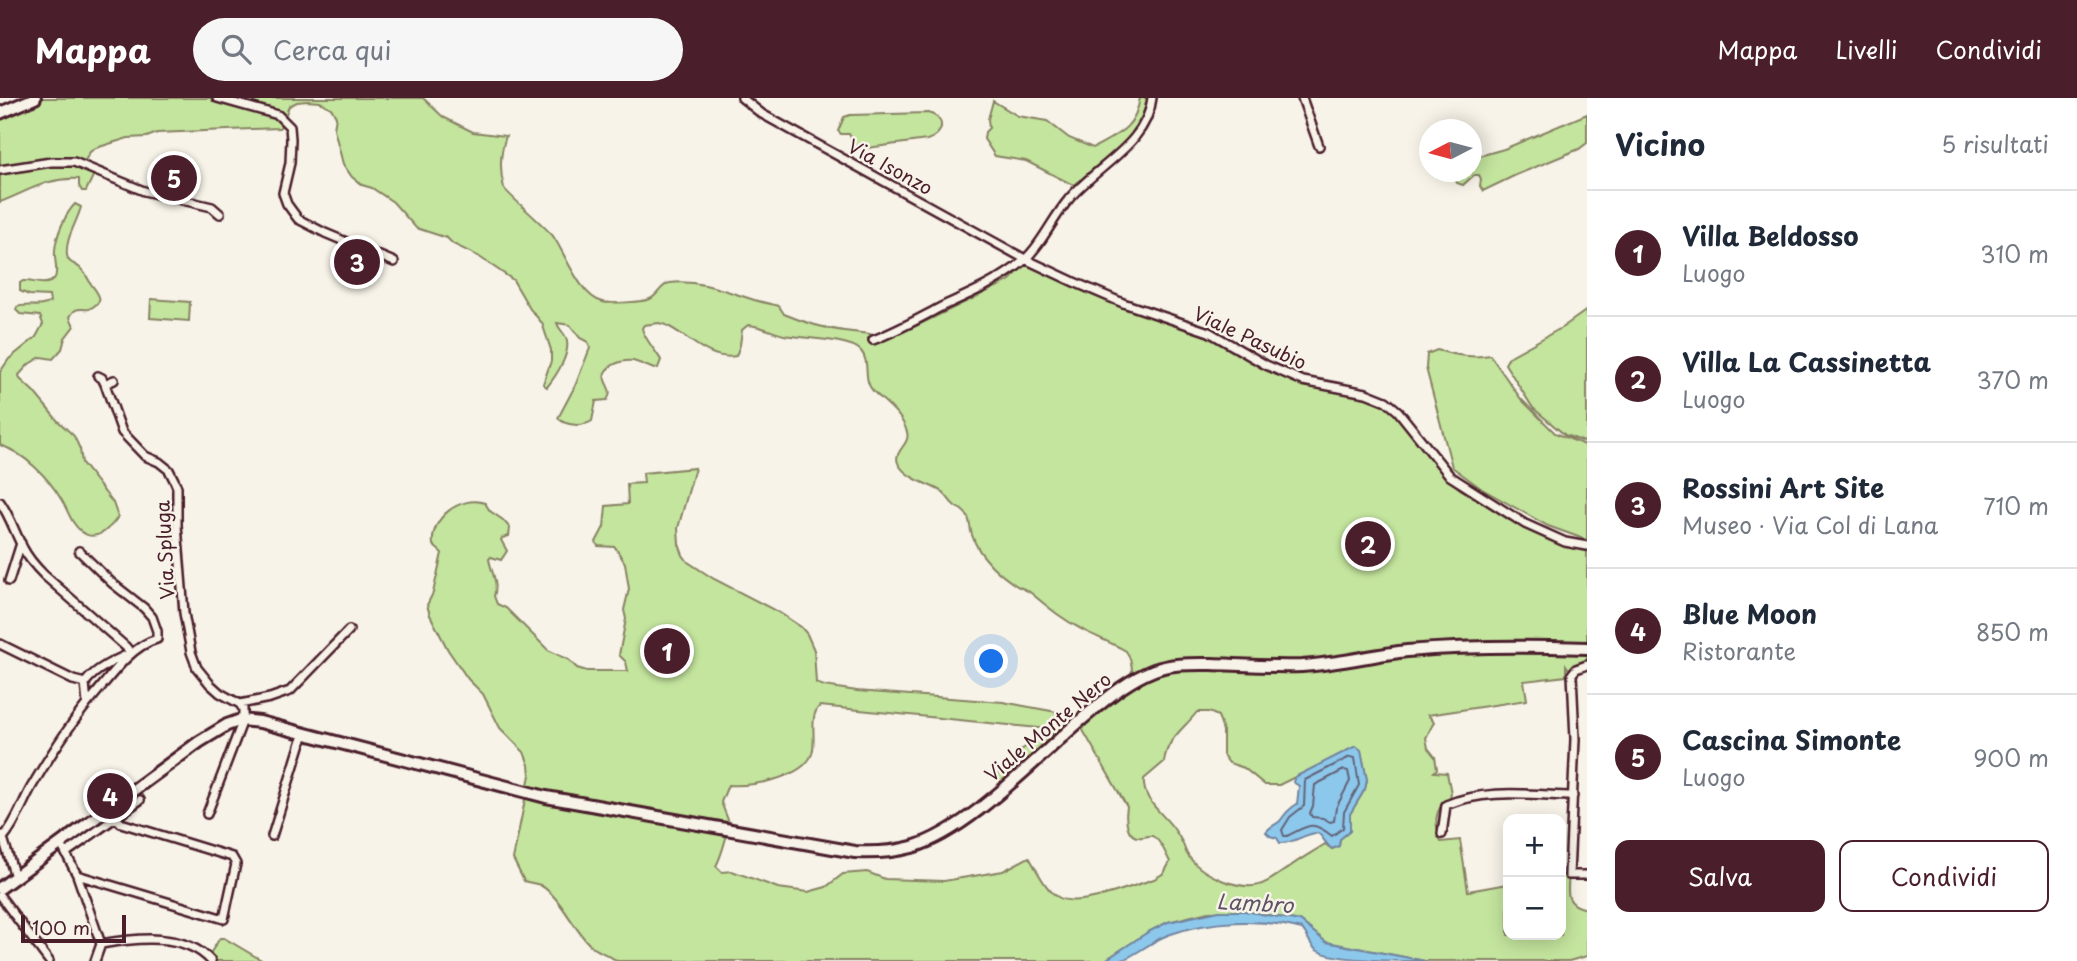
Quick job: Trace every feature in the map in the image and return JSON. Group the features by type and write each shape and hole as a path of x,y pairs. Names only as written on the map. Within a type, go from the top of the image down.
{"street":[{"path":"0,113 35,98"},
{"path":"217,98 278,115 287,122 292,139 283,193 286,204 298,219 371,256 394,262"},
{"name":"Via Isonzo","path":"743,98 762,114 1025,259"},
{"path":"873,340 994,281 1025,259 1069,198 1134,139 1149,117 1152,98"},
{"path":"1303,98 1320,146"},
{"path":"0,170 51,162 74,162 145,191 212,206 220,214"},
{"name":"Viale Pasubio","path":"1025,259 1123,303 1209,332 1266,365 1303,381 1366,393 1386,401 1398,411 1450,476 1525,524 1565,541 1587,546"},
{"name":"Via Spluga","path":"98,376 105,384 122,432 145,456 169,470 174,480 177,487 184,613 191,652 197,668 210,684 240,704"},
{"path":"105,384 114,380"},
{"path":"0,502 6,509 28,556 44,575 131,653"},
{"path":"9,581 21,543"},
{"path":"79,551 112,583 144,608 152,617 157,631 157,639 147,642 89,678 85,683 87,704"},
{"path":"207,814 243,720 240,704 290,691 349,630"},
{"path":"0,644 73,680 85,683"},
{"name":"Viale Monte Nero","path":"243,720 260,722 546,797 855,852 894,851 915,846 954,827 1124,685 1158,668 1180,664 1304,666 1402,652 1500,646 1587,648"},
{"path":"15,877 2,836 19,813 63,734 131,653"},
{"path":"1587,665 1576,669 1572,674 1573,796 1569,875 1587,875"},
{"path":"0,888 64,849 117,812 199,741 227,725 243,720"},
{"path":"272,836 307,734"},
{"path":"1442,834 1446,806 1461,799 1495,793 1573,796"},
{"path":"117,812 139,800"},
{"path":"77,875 224,919 235,860 121,823 117,812"},
{"path":"64,849 77,875 100,944 95,961"},
{"path":"0,896 49,961"},
{"path":"100,944 126,940 175,942 198,950 211,961"}],"green space":[{"path":"35,98 423,98 443,117 473,132 506,136 501,161 504,188 553,236 587,292 603,302 647,300 667,284 693,283 779,306 784,314 813,324 883,339 1009,281 1024,263 1122,306 1208,335 1265,369 1302,385 1365,397 1384,404 1394,412 1444,475 1460,489 1523,528 1552,541 1587,551 1587,645 1502,643 1420,647 1356,657 1289,663 1253,662 1253,665 1305,666 1403,652 1500,645 1587,648 1587,665 1576,669 1572,674 1566,665 1566,676 1524,681 1527,700 1428,715 1434,722 1426,738 1428,748 1435,757 1437,769 1434,772 1447,773 1451,793 1450,799 1440,808 1436,818 1441,842 1460,840 1468,891 1503,885 1503,940 1566,940 1566,875 1569,875 1569,898 1575,905 1587,909 1587,956 1569,961 1425,961 1326,942 1300,921 1245,911 1208,912 1168,922 1104,961 617,961 589,944 547,890 540,885 524,881 513,859 530,775 529,765 524,752 500,728 483,694 468,679 448,650 427,605 433,593 442,553 433,545 433,535 436,526 448,511 466,502 485,503 490,511 510,528 509,536 501,540 507,551 501,560 491,557 489,559 495,582 494,596 497,604 506,608 548,650 587,671 628,671 626,662 619,655 629,589 625,563 615,547 598,546 596,542 604,527 606,506 628,504 627,484 644,483 643,473 695,468 678,528 683,555 688,562 714,579 780,613 801,627 814,650 816,683 857,691 1003,702 1062,713 1076,723 1006,786 997,774 1021,750 1036,740 1049,738 1052,734 1050,730 820,706 814,716 813,748 807,762 788,775 776,779 728,785 721,802 730,825 716,866 722,872 732,871 778,888 808,892 826,887 843,874 867,872 885,879 944,881 1003,871 1029,857 1053,894 1067,900 1078,900 1119,891 1164,873 1170,862 1163,848 1152,836 1137,837 1130,832 1126,817 1127,807 1076,718 1130,675 1130,658 1124,649 1069,622 1001,574 978,548 966,513 942,492 903,470 897,456 906,441 907,432 897,414 870,386 866,361 856,347 837,341 784,335 748,325 742,330 736,356 726,357 708,351 666,325 644,325 642,328 645,336 661,360 658,368 633,361 613,365 605,375 609,397 607,400 596,401 592,421 575,425 561,421 558,418 575,386 590,348 588,342 580,338 570,325 557,323 566,338 567,350 555,377 547,387 543,384 551,361 551,350 542,323 530,309 513,280 447,238 416,228 393,202 352,177 343,164 334,129 336,117 331,108 320,102 297,102 289,106 279,128 157,133 96,148 90,152 83,164 96,170 86,191 82,191 79,186 79,179 57,180 0,202 0,113","holes":["1197,712 1209,712 1218,716 1223,731 1223,755 1229,763 1244,768 1265,785 1279,785 1356,747 1361,751 1367,780 1365,789 1350,814 1350,831 1340,839 1339,846 1332,849 1325,844 1272,879 1252,886 1224,881 1193,861 1175,831 1146,794 1144,779 1164,762 1172,740"]},
{"path":"1140,98 1148,98 1148,102 1137,128 1120,149 1079,186 1026,161 995,156 984,139 989,128 988,119 993,101 1018,116 1047,121 1069,138 1093,148 1130,124"},
{"path":"928,113 941,122 941,126 933,138 927,140 860,149 849,134 841,134 838,131 844,117 850,115"},
{"path":"1587,114 1587,143 1579,149 1483,191 1480,186 1482,155 1504,149"},
{"path":"75,204 81,207 68,243 68,258 85,273 99,295 99,301 89,309 74,311 70,317 74,326 65,338 62,349 53,359 41,357 29,364 19,375 74,436 82,463 113,503 118,517 107,529 92,536 75,525 56,491 35,467 0,445 0,372 9,359 36,337 43,324 40,316 20,314 16,310 17,307 50,302 49,296 29,295 20,291 20,283 47,283 56,276 57,238"},
{"path":"151,299 190,302 189,321 150,318"},
{"path":"1587,310 1587,443 1565,435 1533,408 1505,364 1509,357 1563,327"},
{"path":"1437,350 1463,356 1490,355 1521,399 1555,433 1587,446 1587,540 1548,526 1482,489 1452,467 1426,368 1427,354"},
{"path":"220,938 263,961 211,961 211,952"}],"water":[{"path":"1356,746 1361,750 1367,780 1365,789 1350,814 1350,831 1340,839 1339,846 1332,849 1318,833 1280,843 1266,832 1297,804 1299,786 1293,782 1295,777"},
{"path":"1219,911 1245,911 1300,921 1326,942 1425,961 1339,957 1315,949 1302,929 1269,923 1235,922 1184,930 1162,938 1120,961 1104,961 1168,922"}],"place":[{"name":"Cascina Simonte","path":"174,178"},
{"name":"Rossini Art Site","path":"357,262"},
{"name":"Villa La Cassinetta","path":"1368,544"},
{"name":"Villa Beldosso","path":"667,651"},
{"name":"Blue Moon","path":"110,796"}],"water label":[{"name":"Lambro","path":"1255,904"}]}
